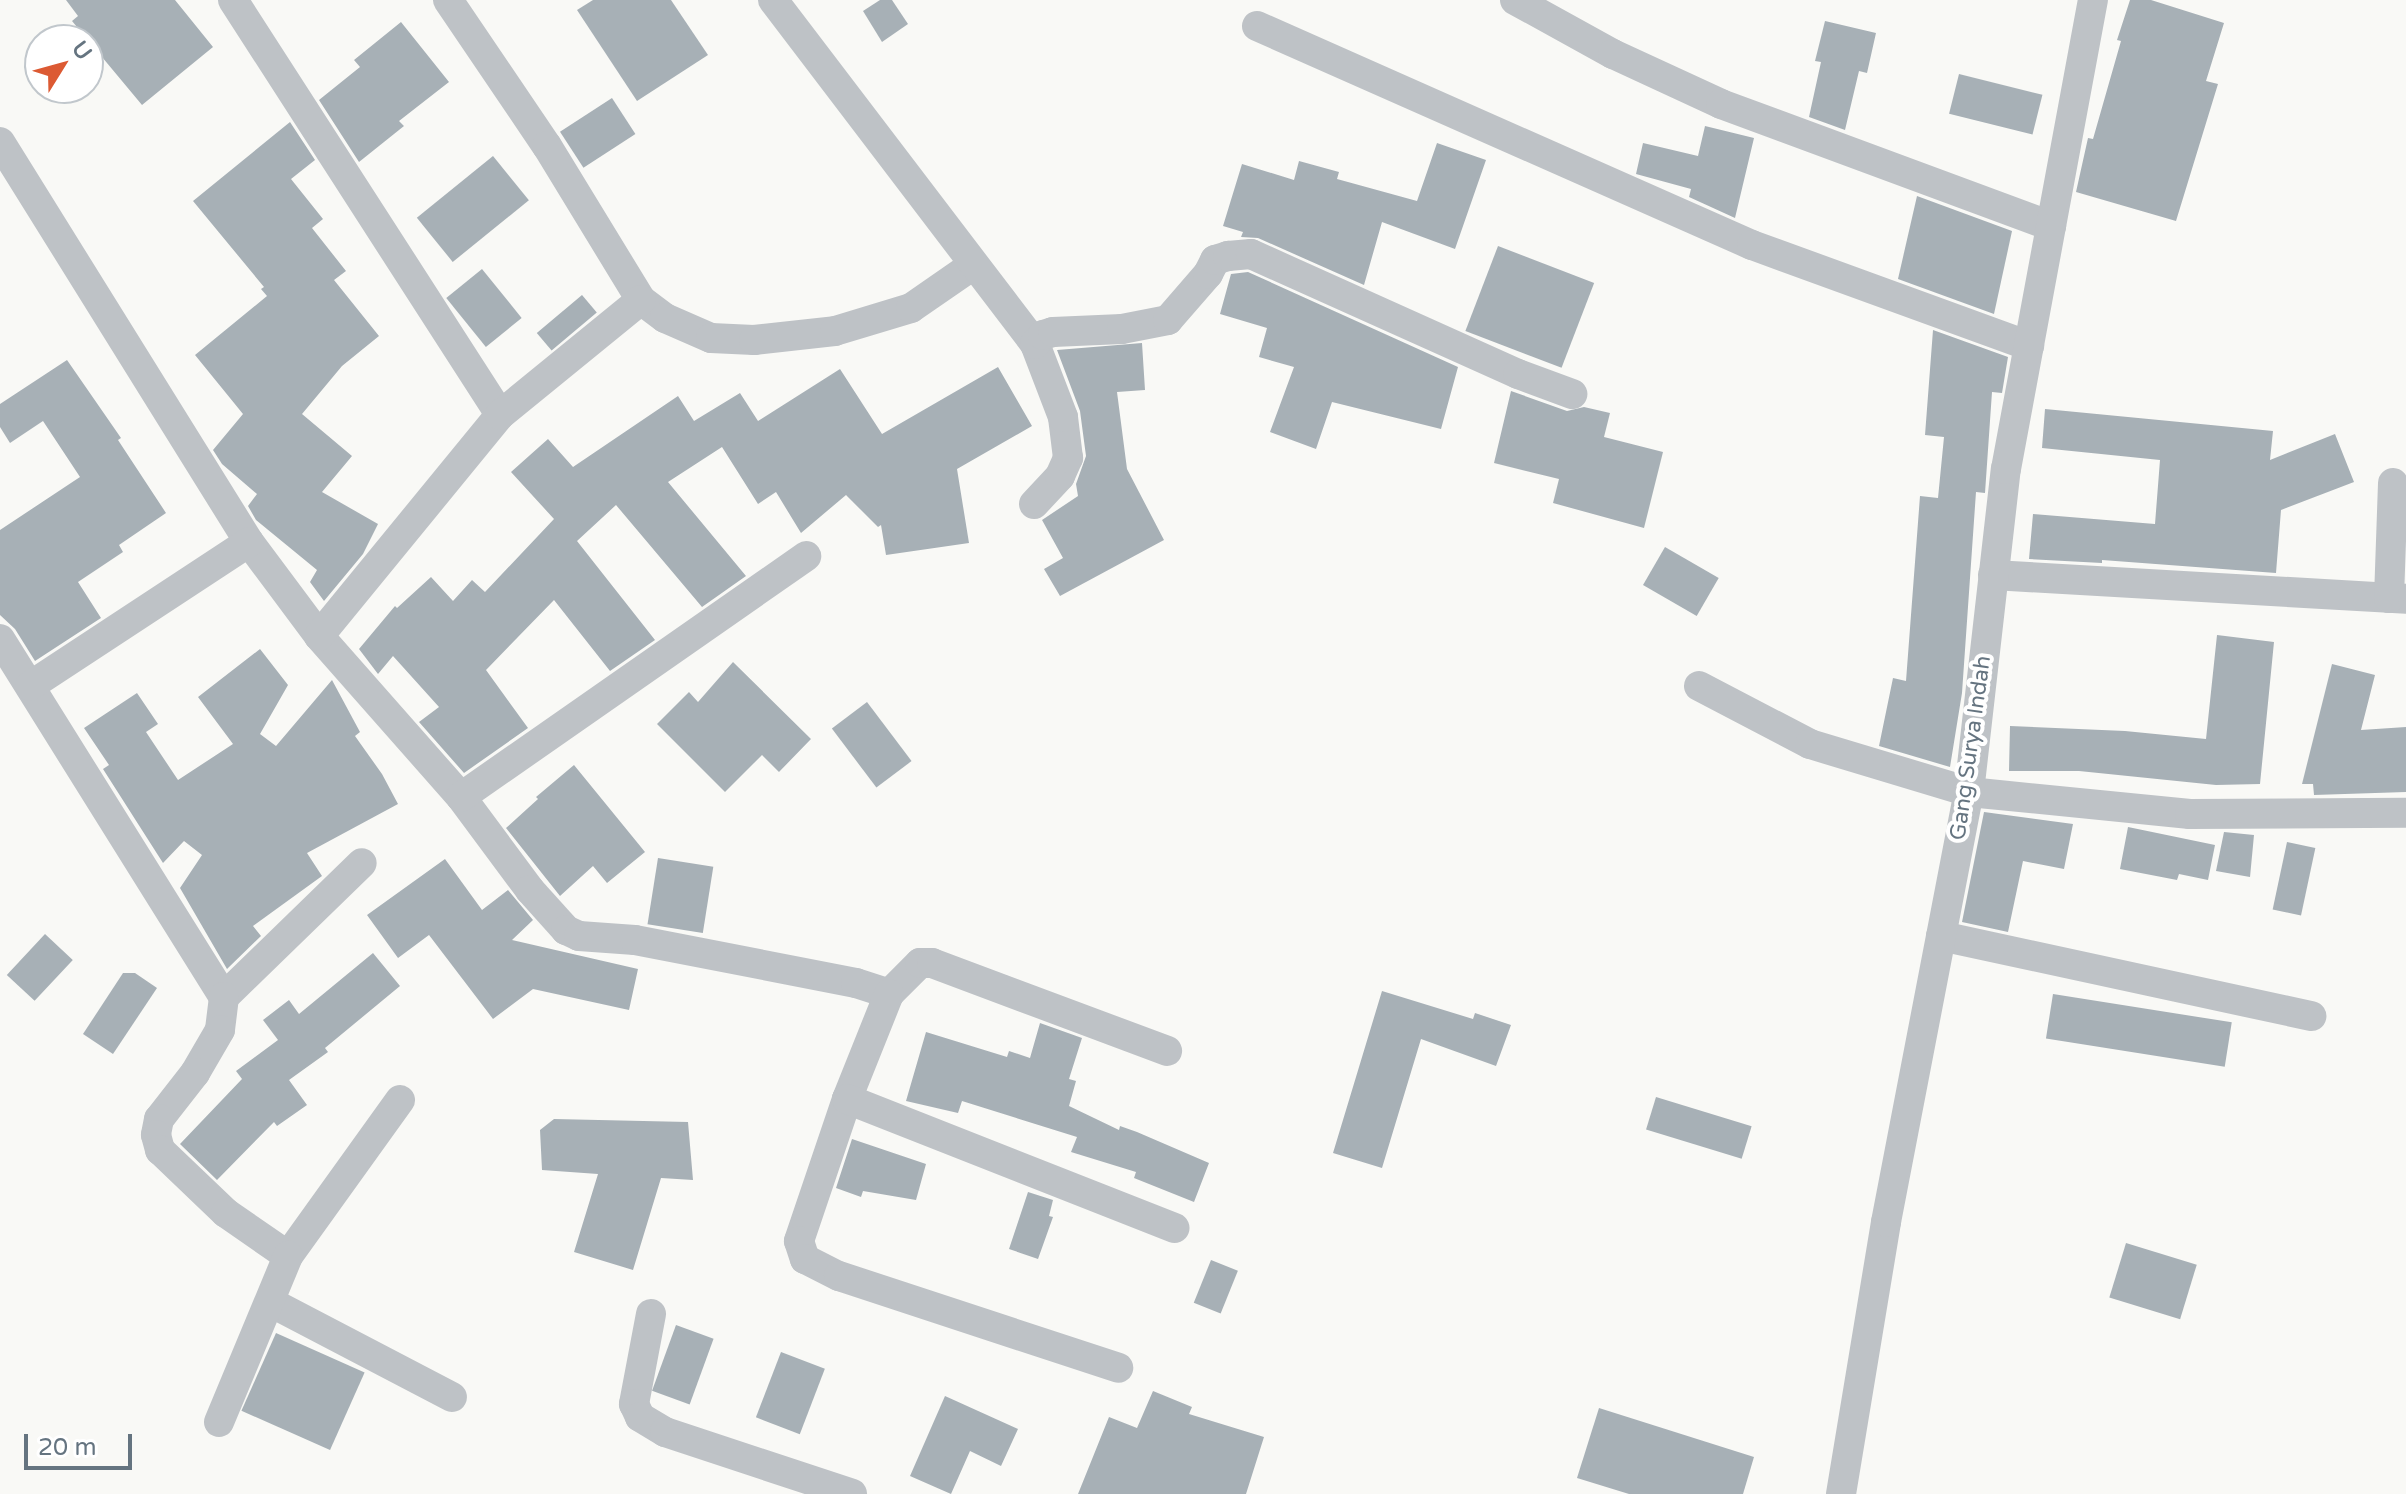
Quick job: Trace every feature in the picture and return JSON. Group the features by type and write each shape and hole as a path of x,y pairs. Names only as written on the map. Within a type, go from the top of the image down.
{"street":[{"path":"233,0 500,415"},
{"path":"448,0 547,146 641,300 665,318 711,338 754,340 835,331 911,308 973,265"},
{"path":"773,0 1035,344 1063,417 1068,458 1060,476 1034,504"},
{"path":"1515,0 1613,54 1721,104 2051,226"},
{"name":"Gang Surya Indah","path":"1841,1494 1886,1222 1969,792 2006,469 2093,0"},
{"path":"1257,26 1752,245 2029,346"},
{"path":"0,142 249,542 319,636 461,797 538,901 566,930 579,936 635,940 856,983 889,994"},
{"path":"1035,344 1043,335 1053,332 1122,329 1168,320 1208,274 1215,260 1251,254 1518,374 1572,394"},
{"path":"319,636 500,415 641,300"},
{"path":"1993,575 2397,599 2393,483"},
{"path":"30,686 249,542"},
{"path":"461,797 806,556"},
{"path":"0,639 224,997 220,1030 195,1073 166,1109 156,1135 160,1150 226,1213 288,1256"},
{"path":"1699,686 1810,744 1969,792 2190,814 2406,813"},
{"path":"224,997 362,863"},
{"path":"1941,936 2311,1016"},
{"path":"1118,1368 839,1276 805,1259 799,1241 847,1099 889,994 920,963 932,963 1167,1051"},
{"path":"847,1099 1174,1228"},
{"path":"219,1422 272,1303 288,1256 400,1100"},
{"path":"272,1303 452,1397"},
{"path":"651,1314 634,1404 640,1417 665,1432 852,1494"}],"building":[{"path":"66,0 175,0 213,47 142,105 104,59 104,24 74,24 72,21 78,16"},
{"path":"593,0 671,0 708,55 637,101 577,10"},
{"path":"880,0 892,0 908,24 882,42 863,11"},
{"path":"2130,0 2151,0 2224,23 2206,81 2218,84 2176,221 2076,192 2088,138 2093,139"},
{"path":"1825,21 1876,33 1867,73 1859,71 1845,130 1809,117 1821,62 1815,61"},
{"path":"401,22 449,82 399,121 404,126 359,162 319,100 360,67 354,60"},
{"path":"1959,74 2042,95 2033,135 1949,114"},
{"path":"612,98 635,134 583,168 560,132"},
{"path":"290,122 315,160 291,179 323,219 312,228 346,271 334,280 379,336 342,366 302,414 352,456 322,492 378,524 363,554 324,601 310,582 317,570 256,520 248,506 257,494 222,464 213,450 243,414 195,355 267,296 261,289 264,287 193,201"},
{"path":"1705,126 1754,138 1735,218 1689,197 1691,189 1636,174 1643,143 1698,156"},
{"path":"1437,143 1486,160 1455,249 1382,222 1364,285 1258,238 1241,237 1243,232 1223,226 1242,164 1294,180 1299,161 1339,172 1337,179 1417,201"},
{"path":"493,156 529,200 453,262 417,218"},
{"path":"1917,196 2012,231 1994,314 1898,279"},
{"path":"1498,246 1594,283 1562,368 1465,331"},
{"path":"482,269 522,318 486,347 446,298"},
{"path":"1248,272 1458,367 1441,429 1332,402 1316,449 1270,432 1294,367 1259,357 1267,328 1220,314 1231,274"},
{"path":"582,295 597,313 552,351 537,333"},
{"path":"1933,330 2008,357 2002,393 1992,392 1985,493 1976,492 1962,693 1950,767 1879,746 1893,678 1906,681 1920,496 1938,498 1944,437 1925,435"},
{"path":"1142,343 1145,390 1117,392 1127,469 1164,540 1060,596 1044,569 1063,558 1042,520 1078,496 1076,484 1086,456 1080,411 1057,350"},
{"path":"67,360 121,438 118,440 166,513 119,545 123,552 78,582 101,618 35,661 15,629 0,615 0,530 80,477 43,421 10,443 0,427 0,404"},
{"path":"998,367 1032,426 957,469 969,543 886,555 881,525 878,527 846,495 801,533 776,492 758,504 722,447 668,482 746,576 702,607 616,505 577,541 655,640 610,671 554,600 486,670 528,728 464,773 419,722 439,707 393,656 378,674 359,649 395,606 397,608 431,577 453,601 472,580 485,592 554,519 511,472 548,439 573,467 678,396 694,421 740,393 758,421 840,369 882,434"},
{"path":"1511,391 1567,411 1584,407 1610,413 1604,437 1663,452 1644,528 1553,503 1559,479 1494,463"},
{"path":"2045,409 2273,431 2270,460 2335,434 2354,482 2281,510 2276,573 2102,560 2102,563 2029,559 2033,514 2155,524 2160,460 2042,448"},
{"path":"1665,547 1719,578 1697,616 1643,585"},
{"path":"2217,635 2274,642 2260,784 2216,785 2079,771 2009,771 2010,726 2125,731 2206,739"},
{"path":"260,649 288,685 260,734 276,746 332,680 360,732 355,736 382,774 398,804 307,853 322,876 253,926 261,936 227,969 180,888 202,855 184,841 163,863 103,769 109,765 84,728 137,693 158,724 146,732 178,780 233,744 198,697"},
{"path":"733,662 811,739 779,772 762,755 725,792 657,724 689,692 698,702"},
{"path":"2332,664 2375,675 2361,730 2406,727 2406,792 2314,795 2313,784 2302,784"},
{"path":"867,702 912,761 876,788 832,728"},
{"path":"574,765 645,852 607,883 593,866 560,896 506,828"},
{"path":"1984,812 2073,824 2064,869 2023,861 2008,932 1962,922"},
{"path":"2128,827 2215,845 2208,880 2179,874 2177,880 2120,869"},
{"path":"2224,832 2254,835 2250,877 2216,871"},
{"path":"2287,842 2315,848 2301,916 2273,909"},
{"path":"658,858 713,867 703,933 648,924"},
{"path":"445,859 482,910 508,890 533,920 512,940 638,969 629,1010 533,989 493,1019 429,935 398,958 367,915"},
{"path":"45,934 73,960 35,1001 7,975"},
{"path":"373,953 400,986 325,1048 328,1052 289,1080 307,1105 277,1126 274,1122 217,1180 180,1144 242,1079 236,1071 278,1040 263,1020 289,1000 299,1014"},
{"path":"123,973 135,973 157,988 113,1054 83,1034"},
{"path":"1382,991 1473,1019 1475,1013 1511,1025 1496,1066 1421,1039 1382,1168 1333,1153"},
{"path":"2053,994 2232,1022 2225,1067 2046,1038"},
{"path":"1040,1023 1082,1038 1069,1079 1076,1081 1069,1106 1119,1130 1120,1126 1137,1132 1209,1163 1194,1202 1134,1178 1136,1172 1071,1152 1077,1137 962,1101 958,1113 906,1101 926,1032 1007,1057 1009,1051 1030,1058"},
{"path":"1656,1097 1752,1126 1742,1159 1646,1130"},
{"path":"554,1119 688,1122 693,1180 661,1178 633,1270 574,1252 598,1174 542,1170 540,1130"},
{"path":"852,1139 926,1164 916,1200 863,1191 861,1197 836,1188"},
{"path":"1028,1192 1053,1200 1049,1216 1053,1217 1038,1259 1009,1249"},
{"path":"2126,1243 2197,1265 2180,1319 2109,1298"},
{"path":"1211,1260 1238,1271 1221,1314 1194,1303"},
{"path":"676,1325 714,1339 690,1404 652,1391"},
{"path":"276,1333 365,1372 330,1450 241,1411"},
{"path":"781,1352 825,1369 800,1434 756,1417"},
{"path":"1153,1391 1192,1407 1189,1414 1264,1437 1246,1494 1078,1494 1109,1417 1137,1428"},
{"path":"945,1396 1018,1429 1001,1466 970,1451 951,1494 910,1476"},
{"path":"1599,1408 1754,1457 1743,1494 1629,1494 1577,1478"}]}
